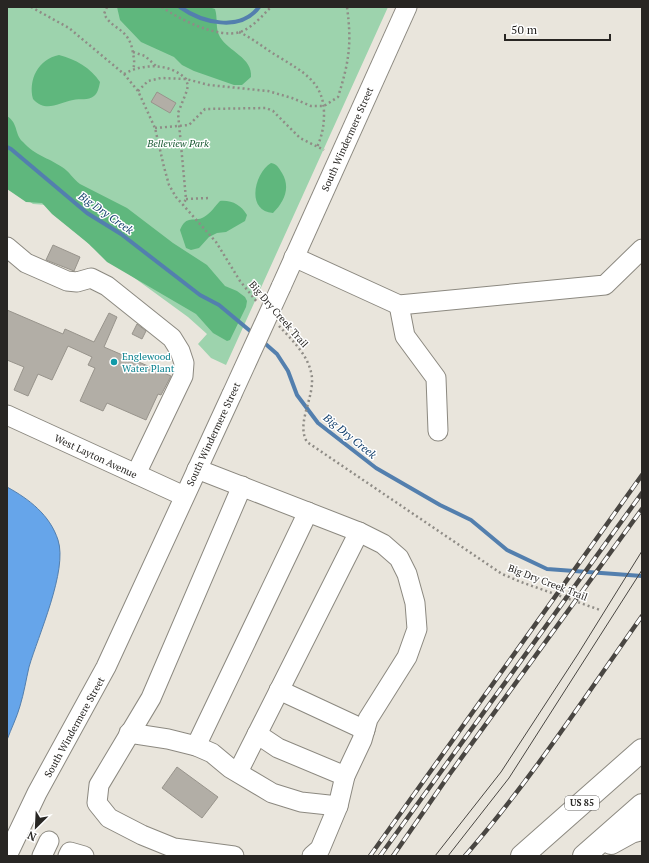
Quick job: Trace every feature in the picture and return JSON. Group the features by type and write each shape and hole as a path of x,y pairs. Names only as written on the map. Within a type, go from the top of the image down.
{"highway":[{"name":"US 85","path":"522,856 642,750"},
{"path":"584,856 642,805"},
{"path":"589,856 627,834 642,829"}],"street":[{"name":"South Windermere Street","path":"7,856 37,793 106,667 282,287 294,257 407,7"},
{"path":"7,247 26,263 67,281 77,282 91,278 107,286 172,338 180,351 184,363 183,376 136,474"},
{"path":"294,257 399,305 605,286 642,249"},
{"path":"399,305 405,336 436,378 438,431"},
{"name":"West Layton Avenue","path":"7,415 184,496"},
{"path":"197,469 359,532 383,544 399,558 407,574 415,603 417,629 407,657 368,719 365,730 345,776 338,806 320,849 312,856"},
{"path":"234,856 174,848 142,835 109,818 97,802 98,786 151,698 242,486"},
{"path":"196,746 308,512"},
{"path":"238,772 359,532"},
{"path":"279,690 365,730"},
{"path":"129,733 168,739 196,746 212,753 238,772 272,793 301,802 338,806"},
{"path":"257,734 278,748 345,776"},
{"path":"68,856 70,852 84,856"}],"path":[{"name":"Big Dry Creek Trail","path":"31,7 69,28 124,74 138,90 155,128 169,185 176,197 216,242 240,281 261,306"},
{"path":"107,7 104,14 106,19 127,36 133,52 134,65 132,69"},
{"path":"162,7 185,20 204,28 225,32 240,32 254,39 307,77 321,92 324,106 324,128 317,147"},
{"path":"240,32 255,22 271,7"},
{"path":"138,90 148,81 161,78 186,79 209,85 268,91 292,98 311,106 324,106 338,97 343,80 350,51 348,7"},
{"path":"133,52 145,56 156,66"},
{"path":"124,74 132,69 156,66 177,72 186,79 188,86 178,113 178,127 186,199 183,205"},
{"path":"155,128 189,125 205,109 260,107 274,111 300,138 324,150"},
{"path":"186,199 209,198"},
{"name":"Big Dry Creek Trail","path":"276,322 306,357 313,379 311,395 303,425 304,436 316,449 373,485 502,574 600,610"}],"green space":[{"name":"Belleview Park","path":"7,7 388,7 226,365 211,358 198,344 207,334 188,317 92,247 47,205 33,204 7,186"},
{"path":"117,7 209,7 215,9 218,34 224,42 248,65 251,70 251,77 242,85 234,85 194,71 182,65 174,57 141,42 120,20"},
{"path":"59,55 71,59 87,68 100,82 97,92 92,98 76,99 52,106 43,105 33,99 32,85 36,71 45,61"},
{"path":"7,116 13,122 20,139 28,147 57,164 80,184 127,208 173,243 207,265 225,286 237,291 245,297 247,301 246,307 230,340 227,341 213,333 196,314 107,262 89,244 52,214 42,203 26,202 7,189"},
{"path":"271,163 275,164 279,168 286,184 283,199 273,213 264,211 259,206 256,199 257,182 265,168"},
{"path":"220,201 232,202 242,208 247,215 245,221 226,232 217,233 209,237 199,248 191,250 186,248 180,230 185,222 188,220 200,219 206,216"}],"water":[{"path":"7,487 31,502 44,515 50,523 58,540 60,553 56,585 51,603 29,667 19,710 7,740"}],"building":[{"path":"157,92 176,103 170,113 151,102"},
{"path":"53,245 80,257 74,271 46,260"},
{"name":"Englewood Water Plant","path":"7,310 63,334 65,329 94,342 109,313 117,317 104,347 171,376 161,395 158,394 146,420 107,403 103,411 80,401 95,368 88,365 92,357 68,346 52,380 38,374 28,396 14,390 24,367 7,360"},
{"path":"137,324 146,331 142,339 132,334"},
{"path":"177,767 218,797 202,818 162,788"}],"waterway":[{"path":"180,7 199,17 220,22 242,20 251,15 259,7"},
{"name":"Big Dry Creek","path":"7,147 87,213 121,234 200,295 219,305 255,335"},
{"name":"Big Dry Creek","path":"261,340 277,354 288,371 297,395 318,423 376,468 440,505 471,520 507,550 547,569 642,576"}],"tram line":[{"path":"435,856 501,772 578,654 642,551"},
{"path":"448,856 509,778 642,570"}],"railway":[{"path":"370,856 642,475"},
{"path":"380,856 642,493"},
{"path":"393,856 449,775 642,509"},
{"path":"465,856 535,768 642,616"}],"place":[{"name":"Englewood Water Plant","path":"114,362"}]}
